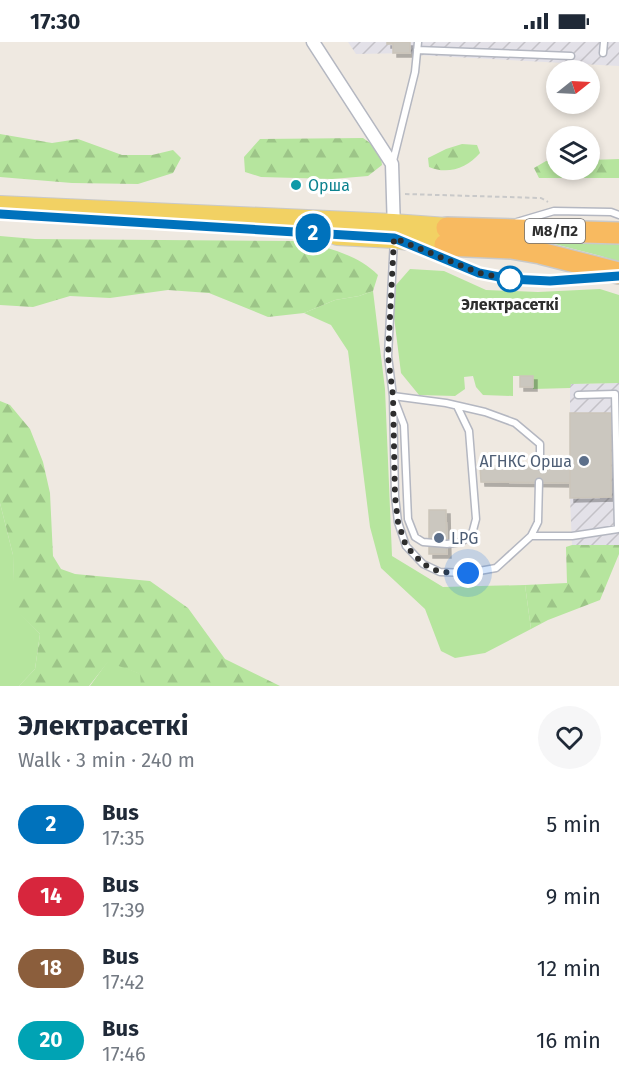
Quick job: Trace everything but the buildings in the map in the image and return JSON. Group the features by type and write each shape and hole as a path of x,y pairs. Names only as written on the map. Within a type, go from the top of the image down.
{"highway":[{"name":"М8/П2","path":"446,237 490,229 619,233"},
{"name":"М8/П2","path":"446,237 540,253 619,274"}],"main road":[{"name":"М8/П2","path":"0,206 393,231 446,237"},
{"name":"М8/П2","path":"0,214 393,231"}],"street":[{"path":"313,42 392,164 393,231"}],"lane":[{"path":"392,164 415,72 418,42"},
{"path":"603,53 604,42"},
{"path":"417,50 571,56"},
{"path":"490,229 554,211 611,212 619,215"},
{"path":"539,482 538,522 531,536 496,568 468,573 440,572 423,564 406,546 398,522 395,496 393,396 388,356 393,231 479,273 510,279 550,281 619,274"},
{"path":"531,536 572,536 618,529 615,394 578,395"},
{"path":"393,396 485,412 516,423 540,444 540,466"},
{"path":"393,396 404,425 408,519 415,537 429,543 461,542 472,534 476,519 469,431 457,406"}],"path":[{"path":"393,194 541,198 555,206"}],"shaded area":[{"path":"348,42 619,42 619,66 600,65 600,60 546,60 546,62 410,53 356,54"},
{"path":"619,383 619,545 572,545 570,384"}],"green space":[{"path":"0,134 52,143 78,139 122,155 152,155 173,150 181,158 173,173 138,184 72,183 0,177"},
{"path":"363,138 380,150 382,165 368,176 332,179 261,177 245,172 244,157 260,139"},
{"path":"462,144 477,145 480,153 469,163 457,169 443,170 429,167 428,158"},
{"path":"619,159 619,178 600,178 600,160"},
{"path":"546,161 546,178 539,178 534,168"},
{"path":"0,236 35,239 298,241 351,257 378,275 373,291 335,300 304,313 268,317 209,293 168,290 110,298 70,296 33,307 0,305"},
{"path":"539,240 619,243 619,262 601,256"},
{"path":"410,269 444,271 486,290 538,292 600,289 619,295 619,383 571,384 570,388 533,389 533,376 513,376 513,396 483,395 476,387 473,376 464,377 465,389 455,396 419,395 401,373 394,317 396,285"},
{"path":"373,291 385,389 392,556 443,587 525,585 531,629 485,653 455,658 441,651 425,609 381,568 370,527 348,351 331,325 304,313 335,300"},
{"path":"0,401 10,405 30,429 43,462 50,493 53,556 61,569 75,574 150,581 188,608 225,659 280,686 141,686 140,674 108,662 89,686 19,686 35,669 40,634 14,608 13,555 0,503"},
{"path":"0,503 13,555 15,608 40,634 35,669 19,686 0,686"},
{"path":"619,545 619,554 600,600 531,629 525,585 567,583 566,547"},
{"path":"108,661 141,674 141,686 90,686"}],"bus line":[{"name":"2","path":"0,214 394,238 479,273 510,279 550,281 619,276"}],"place":[{"name":"Орша","path":"296,185"},
{"name":"Электрасеткі","path":"510,279"},
{"name":"АГНКС Орша","path":"584,461"},
{"name":"LPG","path":"439,538"}],"route":[{"path":"468,573 440,572 423,564 406,546 398,522 395,496 393,396 388,356 394,238 479,273 510,279"}]}
